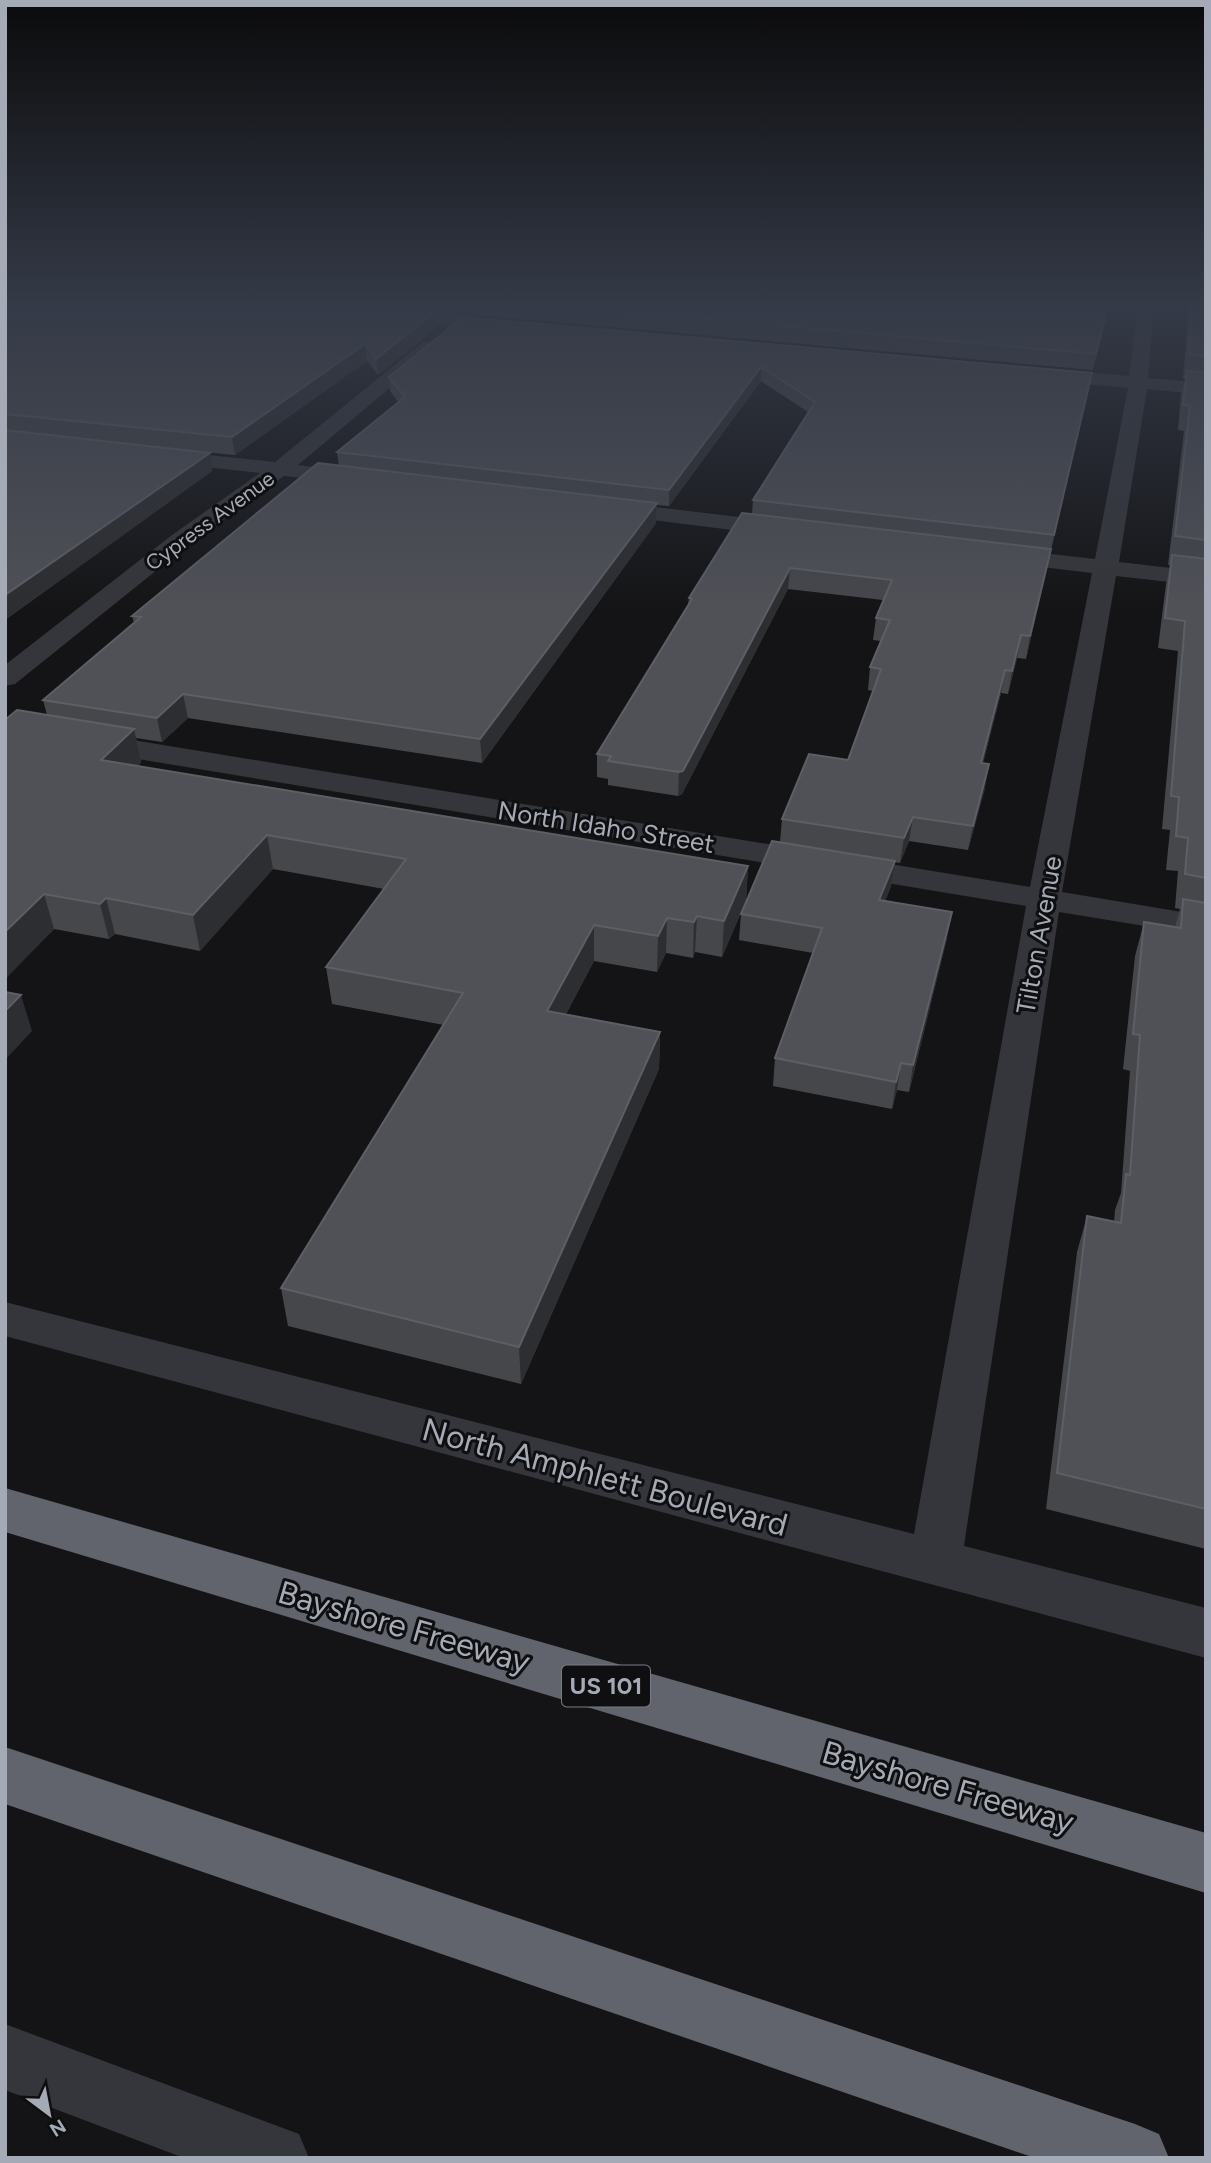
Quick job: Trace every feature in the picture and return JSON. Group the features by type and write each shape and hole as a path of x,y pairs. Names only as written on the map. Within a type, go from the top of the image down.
{"highway":[{"name":"Bayshore Freeway","path":"5,1510 1206,1863"},
{"path":"5,1775 1135,2158"}],"street":[{"name":"Cypress Avenue","path":"5,678 180,540 280,469 353,408"},
{"name":"Tilton Avenue","path":"935,1564 1044,899 1133,408"},
{"path":"142,454 379,480"},
{"path":"579,504 809,533"},
{"path":"975,553 1206,579"},
{"name":"North Idaho Street","path":"5,728 1206,926"},
{"name":"North Amphlett Boulevard","path":"5,1319 1206,1633"},
{"path":"5,2057 275,2158"}],"building":[{"path":"5,408 274,408 232,437 5,414"},
{"path":"391,408 730,408 669,490 337,452"},
{"path":"811,408 1084,408 1054,535 753,500"},
{"path":"1190,408 1206,408 1206,540 1175,536"},
{"path":"5,430 210,453 5,595"},
{"path":"318,463 657,503 480,739 183,694 157,718 43,700 141,617 132,616"},
{"path":"742,513 1051,549 1030,636 1021,635 1012,671 1005,670 981,763 989,764 973,826 913,817 904,838 782,819 809,754 848,760 881,669 870,667 890,620 876,618 892,580 790,568 683,771 608,761 611,756 597,754"},
{"path":"1172,555 1206,559 1206,878 1185,874 1188,838 1176,836 1179,797 1171,796 1185,621 1165,618"},
{"path":"17,710 134,729 101,760 748,866 724,921 697,916 694,922 667,918 658,936 594,925 547,1011 660,1032 519,1347 281,1288 463,993 326,967 406,859 267,835 193,915 106,898 100,904 44,894 5,932 5,720"},
{"path":"772,841 895,861 879,900 952,912 913,1065 901,1063 896,1082 775,1058 822,928 741,914"},
{"path":"1183,899 1206,903 1206,1509 1057,1473 1087,1216 1121,1223 1126,1174 1130,1175 1140,1035 1133,1034 1144,922 1181,928"},
{"path":"5,992 21,995 5,1011"}]}
